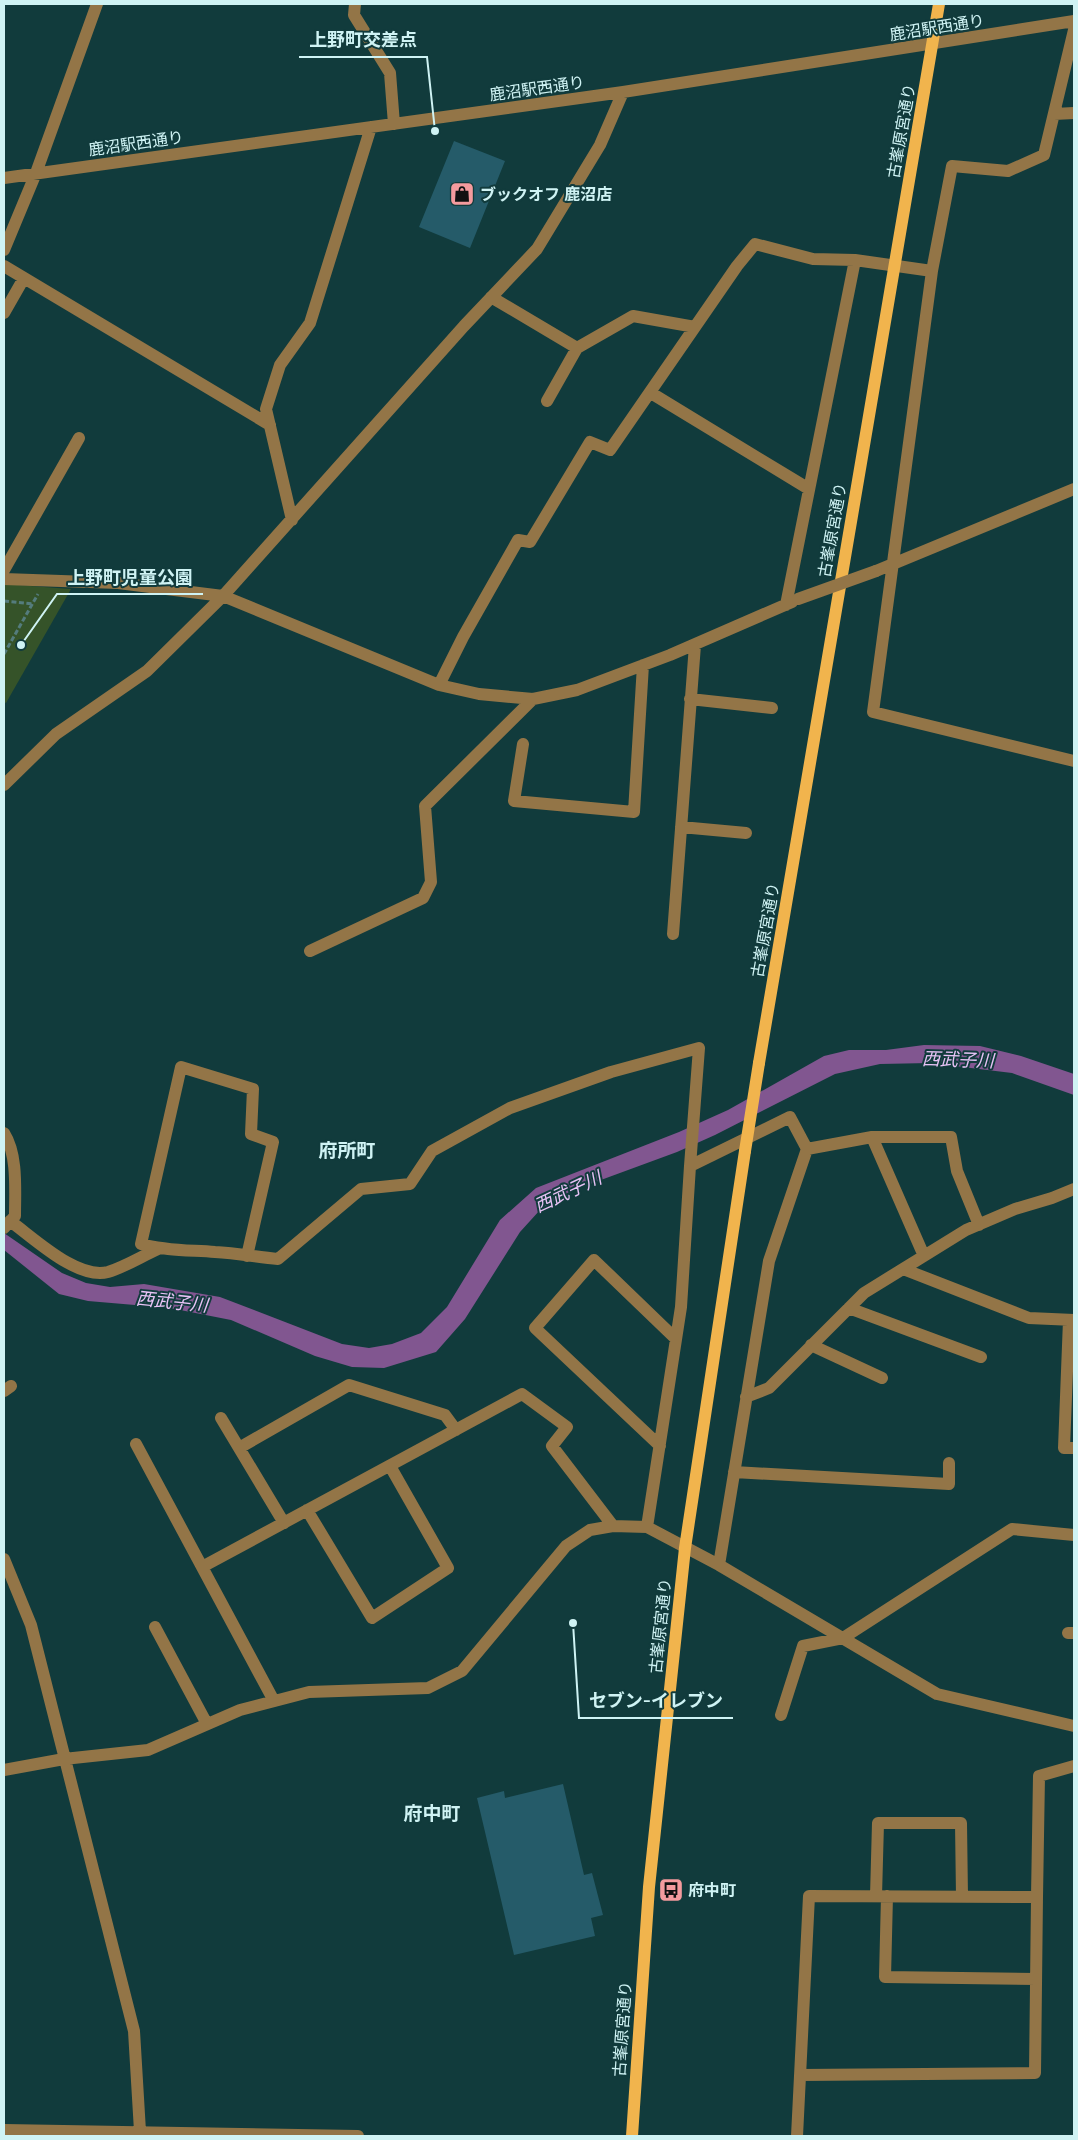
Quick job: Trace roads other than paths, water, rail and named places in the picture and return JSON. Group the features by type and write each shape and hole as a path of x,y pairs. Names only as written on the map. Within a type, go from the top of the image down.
{"main road":[{"name":"古峯原宮通り","path":"632,2136 650,1878 684,1548 759,1063 893,265 939,4"}],"street":[{"path":"4,250 36,173 96,4"},
{"path":"355,4 354,15 390,74 394,124"},
{"name":"鹿沼駅西通り","path":"4,178 623,92 933,45 1074,21"},
{"path":"1074,30 1044,155 1008,171 952,166 932,271 873,712 1074,761"},
{"path":"4,786 56,734 147,671 223,596 537,249 600,145 623,92"},
{"path":"1054,114 1074,113"},
{"path":"292,520 266,409 280,365 310,323 371,127"},
{"path":"439,685 463,637 518,540 530,542 590,442 610,450 651,393 736,266 755,244 813,259 855,260 932,271"},
{"path":"786,605 855,260"},
{"path":"4,266 270,425"},
{"path":"4,313 24,278"},
{"path":"492,297 577,348"},
{"path":"547,401 577,348 633,316 695,327"},
{"path":"651,393 809,489"},
{"path":"4,570 79,438"},
{"path":"4,578 118,583 223,596 439,685 479,694 533,699 577,690 695,645 798,599 876,571 1073,487"},
{"path":"673,934 695,645"},
{"path":"523,744 514,801 634,812 643,665"},
{"path":"310,951 423,898 431,882 426,806 533,699"},
{"path":"690,699 772,708"},
{"path":"681,828 746,833"},
{"path":"248,1256 273,1142 251,1134 253,1089 181,1066 141,1244 158,1249 278,1259 361,1189 410,1184 432,1151 510,1108 611,1072 699,1048 681,1307 647,1527"},
{"path":"690,1166 790,1117 807,1149 770,1260 719,1565"},
{"path":"4,1133 10,1142 15,1216 7,1225 71,1266 96,1272 108,1272 158,1249"},
{"path":"807,1149 872,1137 951,1137 957,1171 979,1225"},
{"path":"872,1137 924,1256"},
{"path":"746,1397 769,1388 864,1293 979,1225 1074,1189"},
{"path":"660,1446 535,1328 594,1260 676,1339"},
{"path":"903,1269 1029,1318 1072,1320 1064,1448 1074,1448"},
{"path":"848,1308 980,1357"},
{"path":"811,1345 882,1378"},
{"path":"239,1448 349,1385 445,1415 456,1430"},
{"path":"202,1567 522,1394 567,1427 552,1446 613,1526"},
{"path":"221,1418 284,1523"},
{"path":"136,1444 274,1701"},
{"path":"734,1472 949,1484 949,1463"},
{"path":"307,1510 372,1618 448,1568 390,1466"},
{"path":"4,1770 64,1759 148,1750 240,1710 308,1692 428,1688 462,1671 566,1546 590,1530 613,1526 647,1527 719,1565 937,1694 1074,1726"},
{"path":"781,1716 803,1646 844,1638 1012,1529 1074,1535"},
{"path":"4,1559 31,1625 134,2031 140,2131"},
{"path":"155,1627 207,1724"},
{"path":"800,2075 1035,2073 1039,1776 1074,1766"},
{"path":"962,1897 961,1823 878,1823 885,1977 1036,1979"},
{"path":"797,2136 809,1896 1037,1898"},
{"path":"4,2130 358,2136"}],"water":[{"name":"西武子川","path":"924,1045 980,1046 1021,1056 1074,1074 1074,1095 1012,1073 930,1063 880,1064 835,1074 715,1135 677,1152 571,1191 540,1210 520,1232 465,1319 436,1352 384,1368 352,1367 315,1356 231,1320 170,1308 88,1301 59,1294 4,1250 4,1233 62,1273 86,1283 110,1287 144,1284 220,1297 342,1344 369,1348 392,1344 421,1333 447,1307 500,1220 536,1188 679,1132 728,1110 824,1056 849,1050 886,1050"}],"place":[{"name":"上野町交差点","path":"435,131"},
{"name":"ブックオフ 鹿沼店","path":"462,194"},
{"name":"上野町児童公園","path":"21,645"},
{"name":"セブン-イレブン","path":"573,1623"},
{"name":"府中町","path":"671,1890"}],"district":[{"name":"府所町","path":"347,1150"},
{"name":"府中町","path":"432,1813"}]}
